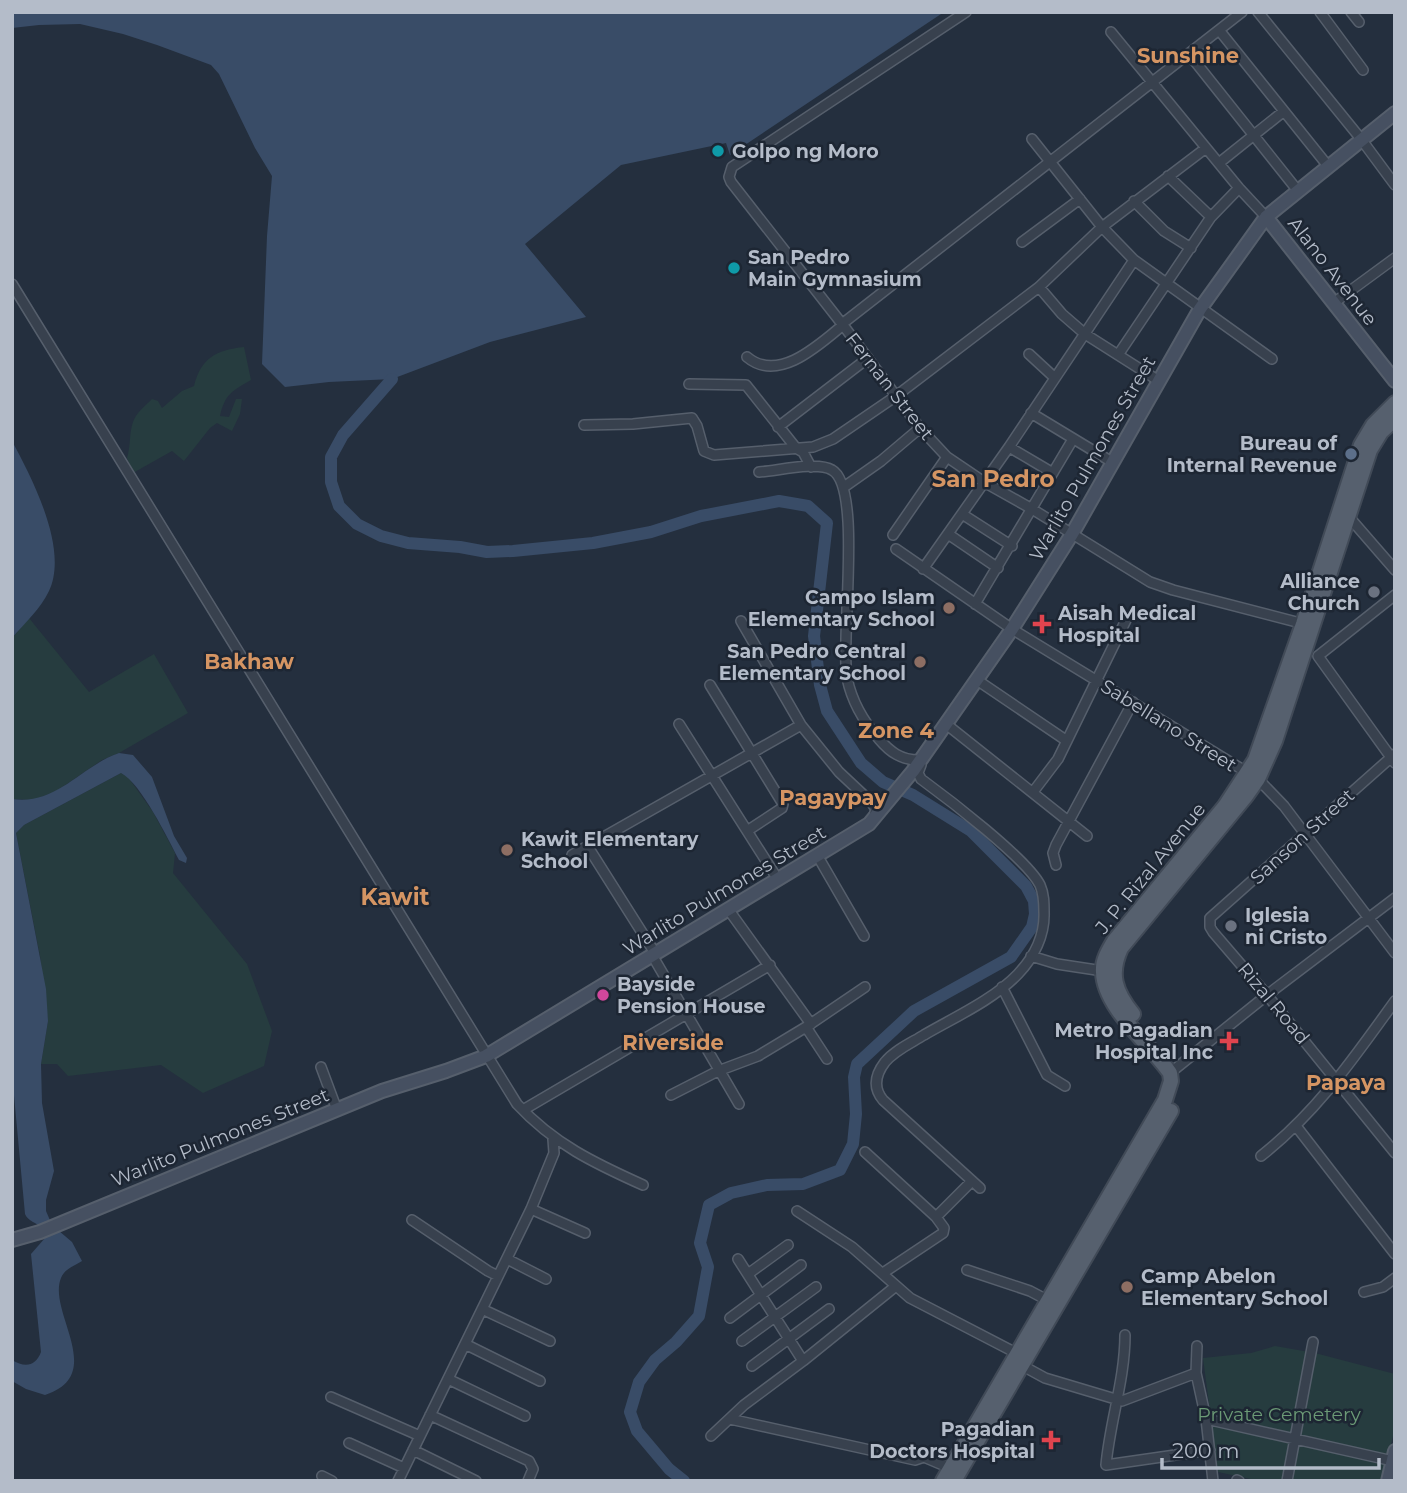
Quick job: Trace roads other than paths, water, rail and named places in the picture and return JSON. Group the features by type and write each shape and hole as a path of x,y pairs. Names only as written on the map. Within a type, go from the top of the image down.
{"main road":[{"name":"J. P. Rizal Avenue","path":"1344,516 1366,435 1395,403"},
{"name":"J. P. Rizal Avenue","path":"1103,971 1107,952 1114,941 1233,812 1271,750 1284,696 1306,653 1308,625 1344,516 1370,450 1381,432 1395,419"},
{"name":"J. P. Rizal Avenue","path":"1162,889 1121,948 1116,959 1114,981 1125,1004 1173,1071"},
{"path":"954,1470 1023,1360 1180,1087 1173,1071 1115,1006 1105,985 1103,971"},
{"path":"1023,1360 1049,1301 1079,1259"}],"street":[{"name":"Fernan Street","path":"966,12 732,167 729,177 731,183 843,324 920,428 947,457 984,482 1160,586 1308,625"},
{"path":"747,357 757,365 779,366 805,353 1242,12"},
{"path":"1258,12 1395,185"},
{"path":"1320,12 1363,70"},
{"path":"1351,12 1359,22"},
{"path":"1219,30 1328,166"},
{"path":"1111,32 1266,217"},
{"path":"1189,54 1298,191"},
{"path":"1219,163 1284,111"},
{"name":"Warlito Pulmones Street","path":"12,1240 40,1232 382,1091 486,1056 777,878 859,832 883,810 1012,629 1072,534 1200,309 1266,217 1395,113"},
{"path":"1032,139 1102,227 1134,260 1272,359"},
{"path":"584,425 633,424 687,418 695,421 702,446 708,454 714,455 813,447 833,439 896,396 1039,287 1102,227 1206,148"},
{"path":"1168,176 1211,217"},
{"path":"1118,355 1211,217 1239,188"},
{"path":"1022,242 1080,199"},
{"path":"1134,201 1164,231 1191,248"},
{"name":"Alano Avenue","path":"1266,217 1395,382"},
{"path":"1335,302 1395,258"},
{"path":"923,569 1009,447 1134,260"},
{"path":"12,284 486,1056 523,1111 553,1139 604,1168 643,1185"},
{"path":"1039,287 1062,314 1085,334 1159,381"},
{"path":"1029,354 1055,378"},
{"path":"778,427 868,358"},
{"path":"689,384 746,385 778,427 796,448 803,452 811,467"},
{"path":"1031,413 1112,462"},
{"path":"844,487 881,461 920,428"},
{"path":"975,604 1012,546 1073,439"},
{"path":"1009,447 1053,473"},
{"path":"893,536 947,457"},
{"path":"759,472 823,466 840,477 844,487 848,543 846,668 850,690 861,717 883,744 897,756 919,761 918,773 921,779 998,841 1030,871 1041,888 1044,921 1038,945 1017,975 1002,987 900,1049 884,1063 875,1084 883,1100 980,1188"},
{"path":"962,514 1012,546"},
{"path":"1344,516 1395,570"},
{"path":"948,534 998,568"},
{"name":"Sabellano Street","path":"896,549 1012,629 1253,776 1274,795 1395,953"},
{"path":"1393,758 1306,653 1395,595"},
{"path":"1033,792 1058,759 1127,618"},
{"path":"741,621 801,725 839,772 873,804 876,809 873,820"},
{"path":"977,680 1067,741"},
{"path":"710,685 783,806 747,831"},
{"path":"1056,865 1053,853 1068,820 1133,702"},
{"path":"679,724 777,878"},
{"path":"946,724 1087,836"},
{"path":"572,855 801,725"},
{"name":"Sanson Street","path":"1210,918 1393,758"},
{"path":"588,847 654,954 739,1104"},
{"path":"817,855 864,936"},
{"path":"1173,1071 1267,995 1395,898"},
{"path":"728,909 770,965 827,1059"},
{"name":"Rizal Road","path":"1210,918 1213,932 1395,1153"},
{"path":"1031,956 1057,964 1103,971"},
{"path":"523,1111 770,965"},
{"path":"671,1095 718,1071 758,1056 865,987"},
{"path":"1002,987 1047,1075 1065,1086"},
{"path":"1261,1156 1296,1126 1338,1081 1395,1001"},
{"path":"321,1066 337,1110"},
{"path":"1296,1126 1395,1254"},
{"path":"398,1481 531,1209 554,1153 553,1139"},
{"path":"865,1152 936,1217 944,1228 943,1233 883,1273"},
{"path":"936,1217 972,1181"},
{"path":"531,1209 585,1233"},
{"path":"797,1212 852,1247 922,1305 1023,1360 1045,1378 1116,1400 1127,1400 1196,1373"},
{"path":"412,1220 498,1276"},
{"path":"748,1274 788,1245"},
{"path":"507,1259 546,1279"},
{"path":"738,1259 803,1361"},
{"path":"730,1318 802,1265"},
{"path":"967,1270 1030,1291 1049,1301"},
{"path":"1364,1292 1383,1287 1395,1278"},
{"path":"711,1436 744,1405 897,1286"},
{"path":"742,1341 816,1287"},
{"path":"482,1309 550,1341"},
{"path":"752,1366 829,1309"},
{"path":"1125,1335 1125,1360 1106,1465 1210,1450"},
{"path":"1287,1481 1313,1342"},
{"path":"465,1344 540,1381"},
{"path":"1197,1346 1196,1373 1206,1419 1213,1481"},
{"path":"448,1379 526,1416"},
{"path":"331,1397 420,1436"},
{"path":"430,1415 529,1461 533,1469 528,1481"},
{"path":"730,1419 915,1460 924,1457 954,1470"},
{"path":"1206,1419 1296,1439 1394,1456 1388,1481"},
{"path":"349,1443 404,1468"},
{"path":"413,1450 476,1481"},
{"path":"322,1476 332,1481"}],"water":[{"path":"12,12 944,12 730,155 726,143 621,165 525,244 586,317 490,342 392,379 285,387 262,364 272,176 255,148 219,74 211,65 157,45 80,24 12,28"},
{"path":"12,441 46,514 54,555 54,574 46,597 12,638"},
{"path":"119,753 133,755 152,777 174,836 187,858 186,863 179,860 137,788 121,773 24,825 16,833 46,989 48,1021 41,1064 42,1103 54,1171 46,1200 46,1211 52,1225 72,1242 82,1261 63,1275 59,1292 74,1358 72,1373 63,1386 45,1395 12,1381 12,1360 30,1364 41,1352 31,1254 45,1238 42,1229 25,1214 12,1074 12,799 42,797"}],"waterway":[{"path":"392,379 343,435 331,457 331,482 339,506 357,524 381,536 408,543 487,552 513,551 593,543 651,532 701,516 779,501 808,506 827,523 814,636 820,685 827,711 861,763 883,782 913,795 971,831 1026,886 1034,901 1032,927 1011,957 914,1011 857,1064 854,1077 856,1114 853,1144 840,1170 803,1184 767,1185 731,1193 709,1205 700,1243 708,1267 699,1316 676,1342 655,1360 639,1382 630,1412 637,1431 669,1469 684,1481"}],"place":[{"name":"Golpo ng Moro","path":"718,151"},
{"name":"San Pedro Main Gymnasium","path":"734,268"},
{"name":"Bureau of Internal Revenue","path":"1351,454"},
{"name":"Alliance Church","path":"1374,592"},
{"name":"Campo Islam Elementary School","path":"949,608"},
{"name":"Aisah Medical Hospital","path":"1042,624"},
{"name":"San Pedro Central Elementary School","path":"920,662"},
{"name":"Kawit Elementary School","path":"507,850"},
{"name":"Iglesia ni Cristo","path":"1231,926"},
{"name":"Bayside Pension House","path":"603,995"},
{"name":"Metro Pagadian Hospital Inc","path":"1229,1041"},
{"name":"Camp Abelon Elementary School","path":"1127,1287"},
{"name":"Pagadian Doctors Hospital","path":"1051,1440"}],"district":[{"name":"Sunshine","path":"1188,56"},
{"name":"San Pedro","path":"993,479"},
{"name":"Bakhaw","path":"249,662"},
{"name":"Zone 4","path":"896,731"},
{"name":"Pagaypay","path":"833,798"},
{"name":"Kawit","path":"395,897"},
{"name":"Riverside","path":"673,1043"},
{"name":"Papaya","path":"1346,1083"}],"park label":[{"name":"Private Cemetery","path":"1279,1414"}]}
